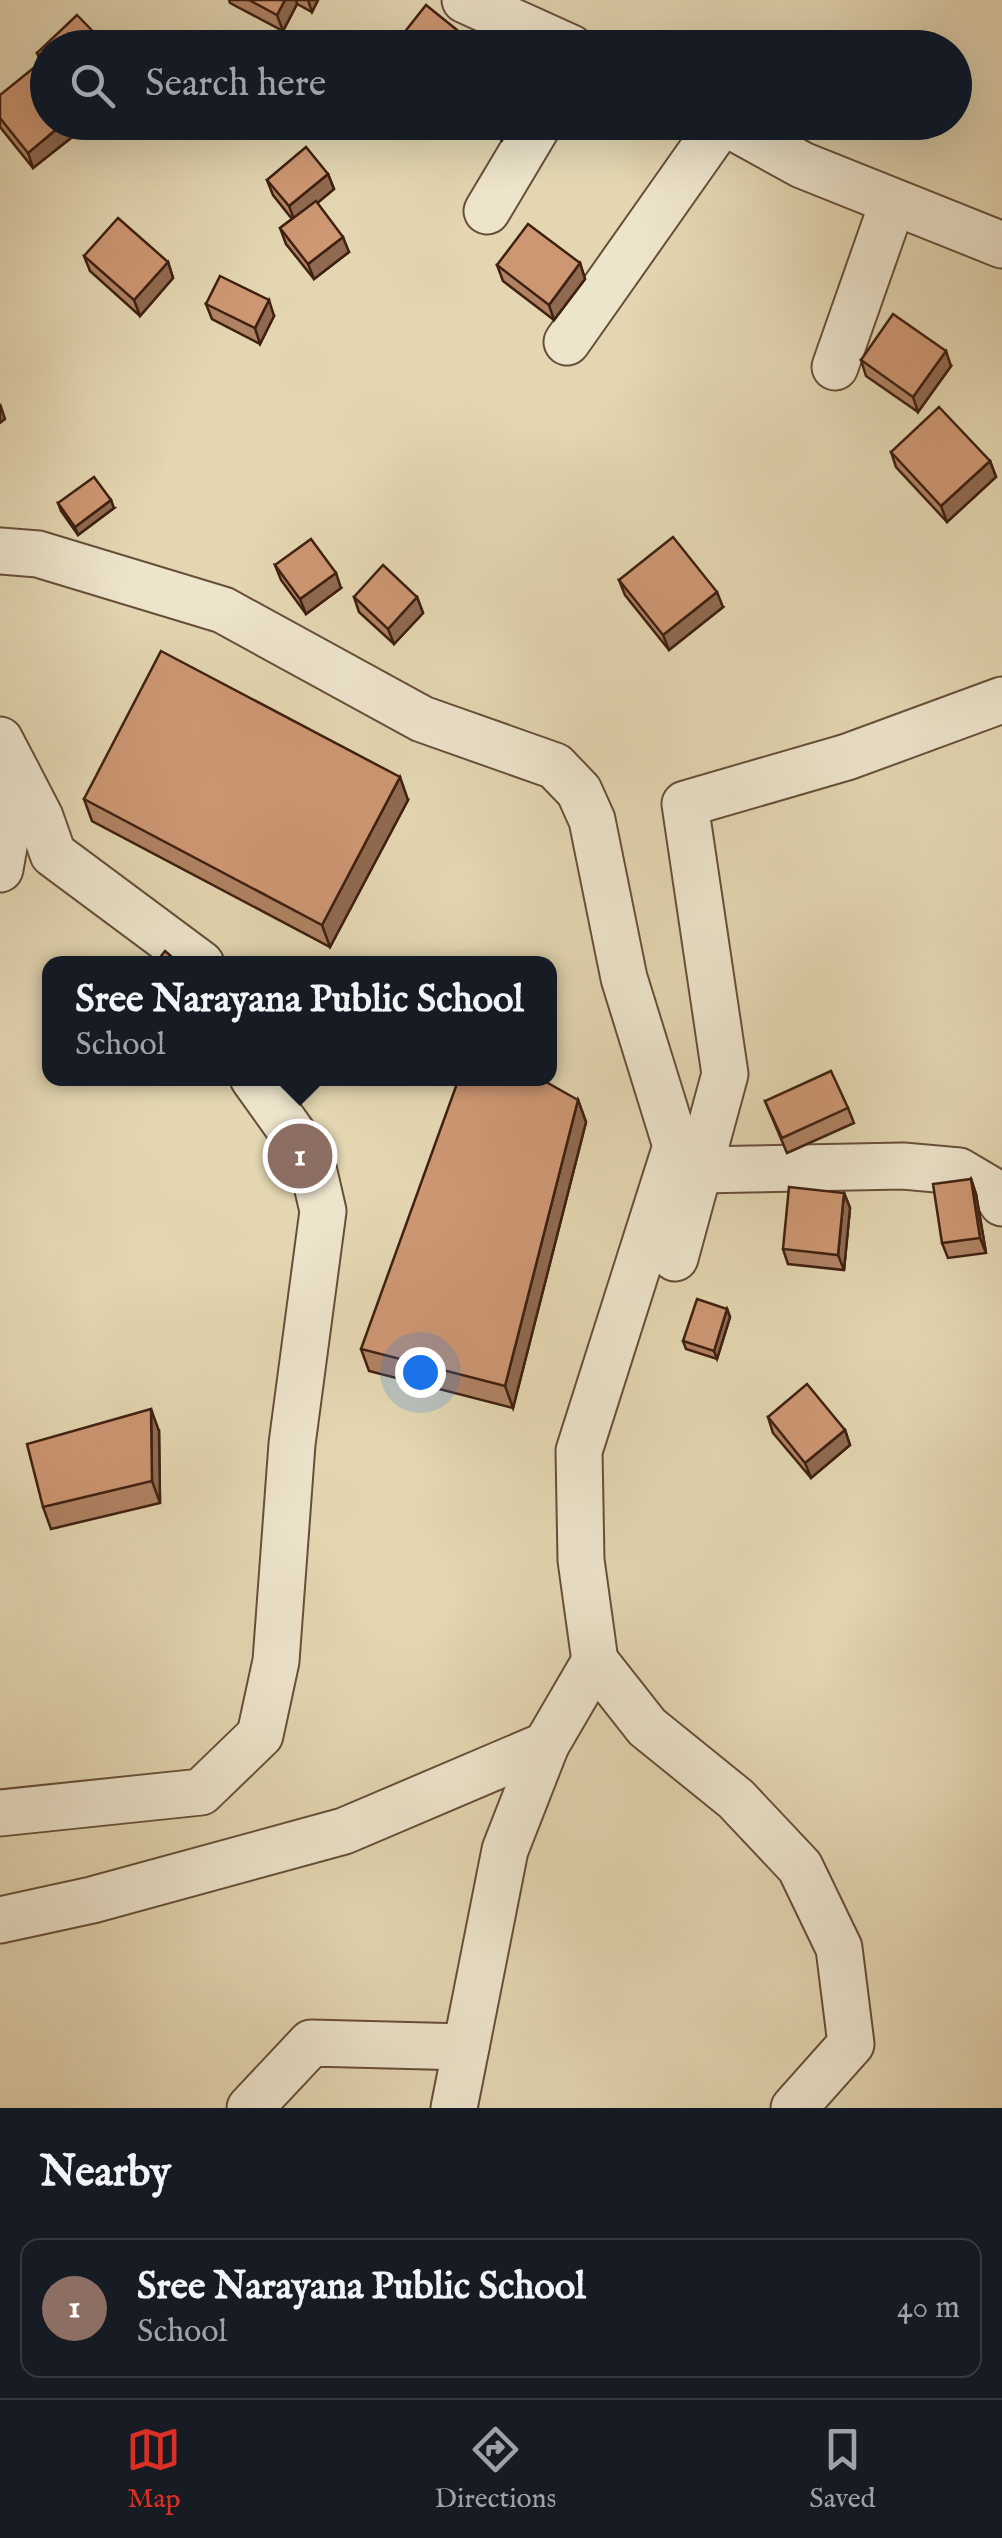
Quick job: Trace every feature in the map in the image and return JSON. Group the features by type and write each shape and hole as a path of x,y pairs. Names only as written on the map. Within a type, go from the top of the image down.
{"street":[{"path":"465,0 531,30"},
{"path":"487,211 529,140"},
{"path":"567,342 710,140"},
{"path":"756,140 802,165 1002,245"},
{"path":"835,367 893,202"},
{"path":"0,552 38,554 223,610 422,719 555,766 579,791 592,820 624,978 676,1146 580,1451 581,1560 595,1660 648,1727 736,1798 800,1867 839,1948 852,2044 794,2108"},
{"path":"675,1258 725,1074 684,804 848,757 1002,700"},
{"path":"0,868 9,756"},
{"path":"9,756 54,854 190,956"},
{"path":"0,1813 201,1792 260,1736 276,1661 292,1444 323,1212 312,1159 259,1086"},
{"path":"699,1170 903,1166 959,1171 996,1193 1002,1203"},
{"path":"454,2108 505,1850 546,1744 595,1660"},
{"path":"0,1920 92,1900 344,1831 546,1744"},
{"path":"250,2108 311,2043 466,2047"}],"building":[{"path":"249,0 285,0 277,15"},
{"path":"426,5 457,30 406,30"},
{"path":"77,15 92,30 61,30"},
{"path":"30,71 30,140 44,140 28,153 0,118 0,95"},
{"path":"306,147 328,174 289,206 267,180"},
{"path":"316,201 343,237 308,264 280,228"},
{"path":"118,218 168,262 134,300 84,256"},
{"path":"528,224 580,263 549,305 497,265"},
{"path":"220,276 269,300 255,328 206,304"},
{"path":"893,314 946,351 913,397 861,360"},
{"path":"939,407 990,461 941,506 891,452"},
{"path":"94,477 111,500 75,527 58,503"},
{"path":"673,537 717,592 663,635 619,580"},
{"path":"311,539 336,573 300,599 275,565"},
{"path":"383,565 417,597 388,629 354,597"},
{"path":"161,651 400,777 322,925 84,799"},
{"path":"831,1071 848,1108 782,1138 765,1101"},
{"path":"456,1086 553,1086 578,1100 505,1386 361,1349"},
{"path":"971,1179 980,1238 942,1243 933,1184"},
{"path":"789,1187 844,1193 838,1255 783,1249"},
{"path":"697,1299 727,1309 714,1351 683,1341"},
{"path":"807,1384 845,1430 805,1463 768,1417"},
{"path":"151,1409 152,1481 43,1507 27,1444"}],"place":[{"name":"Sree Narayana Public School","path":"300,1156"}]}
